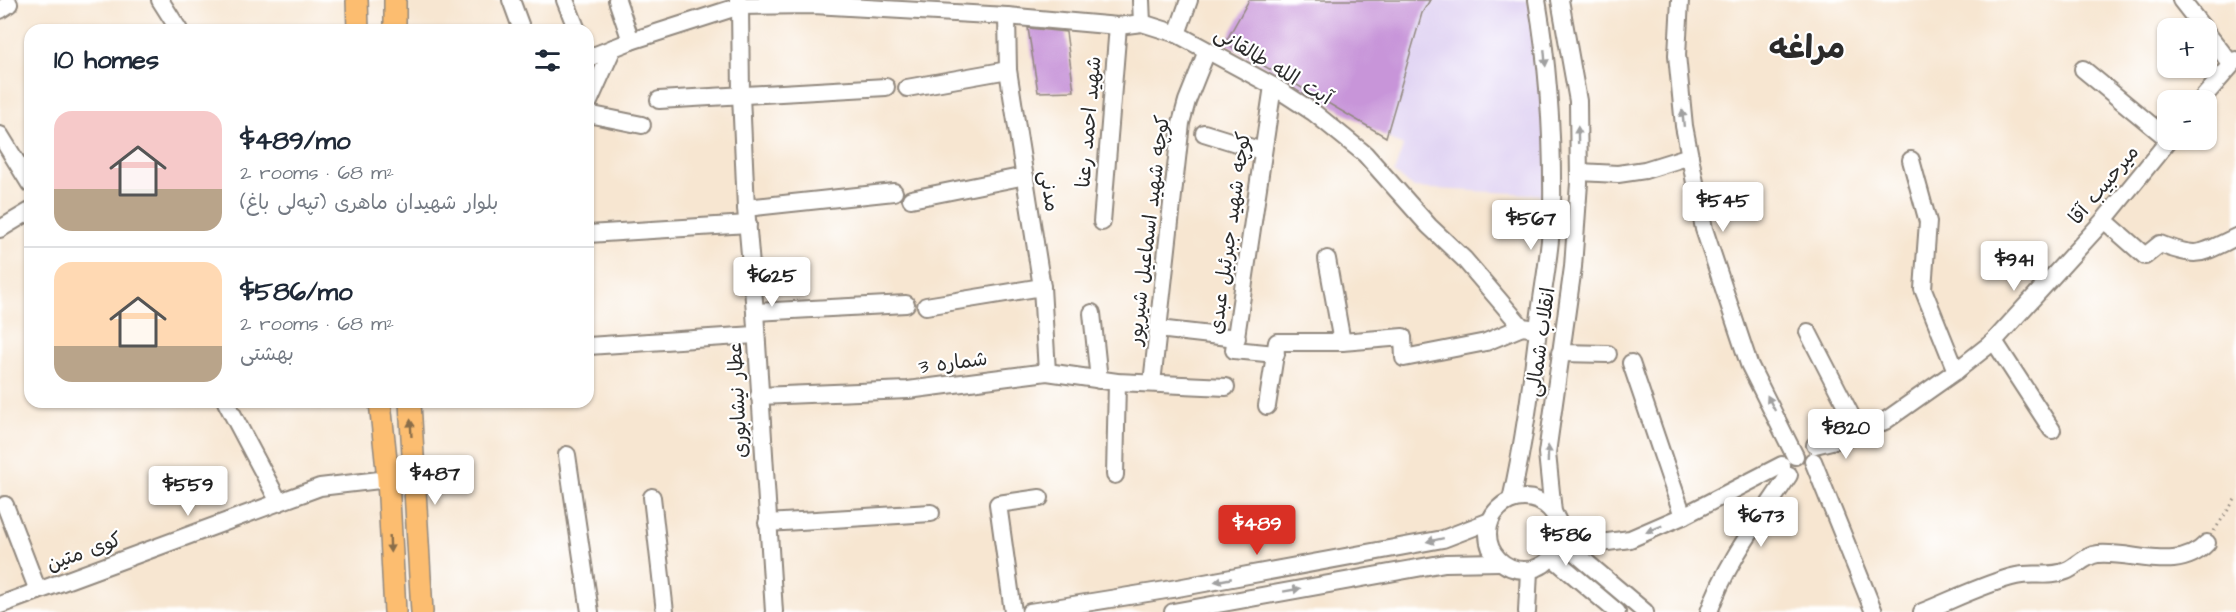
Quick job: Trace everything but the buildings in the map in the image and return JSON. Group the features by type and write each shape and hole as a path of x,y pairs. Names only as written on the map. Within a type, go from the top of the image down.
{"main road":[{"path":"357,0 358,24"},
{"path":"395,0 395,24"},
{"path":"381,408 388,479 394,612"},
{"path":"410,408 422,612"}],"street":[{"path":"159,0 175,24"},
{"path":"511,0 520,24"},
{"path":"565,0 575,24"},
{"path":"616,0 631,41"},
{"path":"1141,0 1142,23"},
{"path":"1177,34 1189,0"},
{"name":"انقلاب شمالی","path":"1511,500 1523,450 1530,328 1544,289 1552,214 1549,101 1537,0"},
{"name":"انقلاب شمالی","path":"1552,512 1547,453 1573,267 1579,171 1578,101 1560,0"},
{"path":"1680,0 1677,55 1684,126 1704,229 1749,364 1773,407 1789,466 1722,579 1710,611"},
{"path":"2181,0 2195,18"},
{"name":"آیت الله طالقانی","path":"594,56 739,3 908,5 1118,26 1142,23 1177,34 1273,86 1313,112 1365,154 1429,226 1530,328"},
{"name":"عطار نیشابوری","path":"739,3 747,216 774,612"},
{"name":"مدنی","path":"1007,16 1008,70 1042,287 1047,372"},
{"name":"شهید احمد رعنا","path":"1102,222 1118,26"},
{"path":"2210,90 2234,62 2217,44"},
{"path":"594,91 613,48"},
{"name":"کوچه شهید اسماعیل شیرپور","path":"1152,383 1180,123 1207,51"},
{"path":"2083,69 2157,131"},
{"path":"907,88 1008,70"},
{"name":"کوچه شهید جبرئیل عبدی","path":"1273,86 1234,350 1276,354"},
{"path":"659,100 886,87"},
{"path":"594,115 642,125"},
{"path":"1204,133 1262,151"},
{"path":"0,135 24,168"},
{"name":"میرحبیب آقا","path":"1560,540 1593,544 1630,539 1885,422 1994,341 2104,220 2160,150"},
{"path":"1579,171 1618,174 1645,170 1690,156"},
{"path":"1911,160 1928,222 1923,289 1956,371"},
{"path":"911,199 1025,176"},
{"path":"594,233 747,216 894,192"},
{"path":"0,229 24,215"},
{"path":"2104,220 2145,256 2160,244 2177,251 2199,255 2236,237"},
{"path":"1327,259 1342,342"},
{"path":"926,306 1042,287"},
{"path":"755,312 906,304"},
{"path":"1092,313 1099,380"},
{"path":"1266,406 1277,342 1342,342 1403,337 1404,358 1486,342 1530,328"},
{"path":"1158,329 1237,338"},
{"path":"1808,332 1854,435"},
{"path":"594,346 755,335"},
{"path":"1994,341 2052,430"},
{"path":"1560,353 1608,354"},
{"path":"1631,363 1683,516"},
{"name":"شماره 3","path":"759,396 908,390 1047,372 1117,382 1226,387"},
{"path":"1116,475 1117,382"},
{"path":"229,408 279,502"},
{"path":"1817,454 1874,612"},
{"path":"567,455 590,612"},
{"name":"کوی متین","path":"0,605 320,487 388,479"},
{"path":"652,497 665,612"},
{"path":"1013,612 999,504 1040,498"},
{"path":"1173,612 1445,563 1500,562 1519,570 1538,568 1552,557 1560,540 1559,525 1552,512 1534,499 1522,498 1511,500 1495,512 1487,532 1488,543 1500,562"},
{"path":"5,505 38,591"},
{"path":"767,523 931,513"},
{"path":"1030,612 1172,589 1443,538 1490,521"},
{"path":"1560,540 1645,612"},
{"path":"1922,612 2019,575 2050,575 2067,571 2097,554 2159,559 2179,558 2199,552 2207,543"},
{"path":"1552,557 1617,612"},
{"path":"1527,612 1529,570"}],"path":[{"path":"2207,543 2236,498"}],"shaded area":[{"path":"1430,0 1527,0 1536,27 1551,195 1414,188 1394,173 1403,146 1386,137 1422,13"}],"district":[{"name":"مراغه","path":"1807,48"}]}
